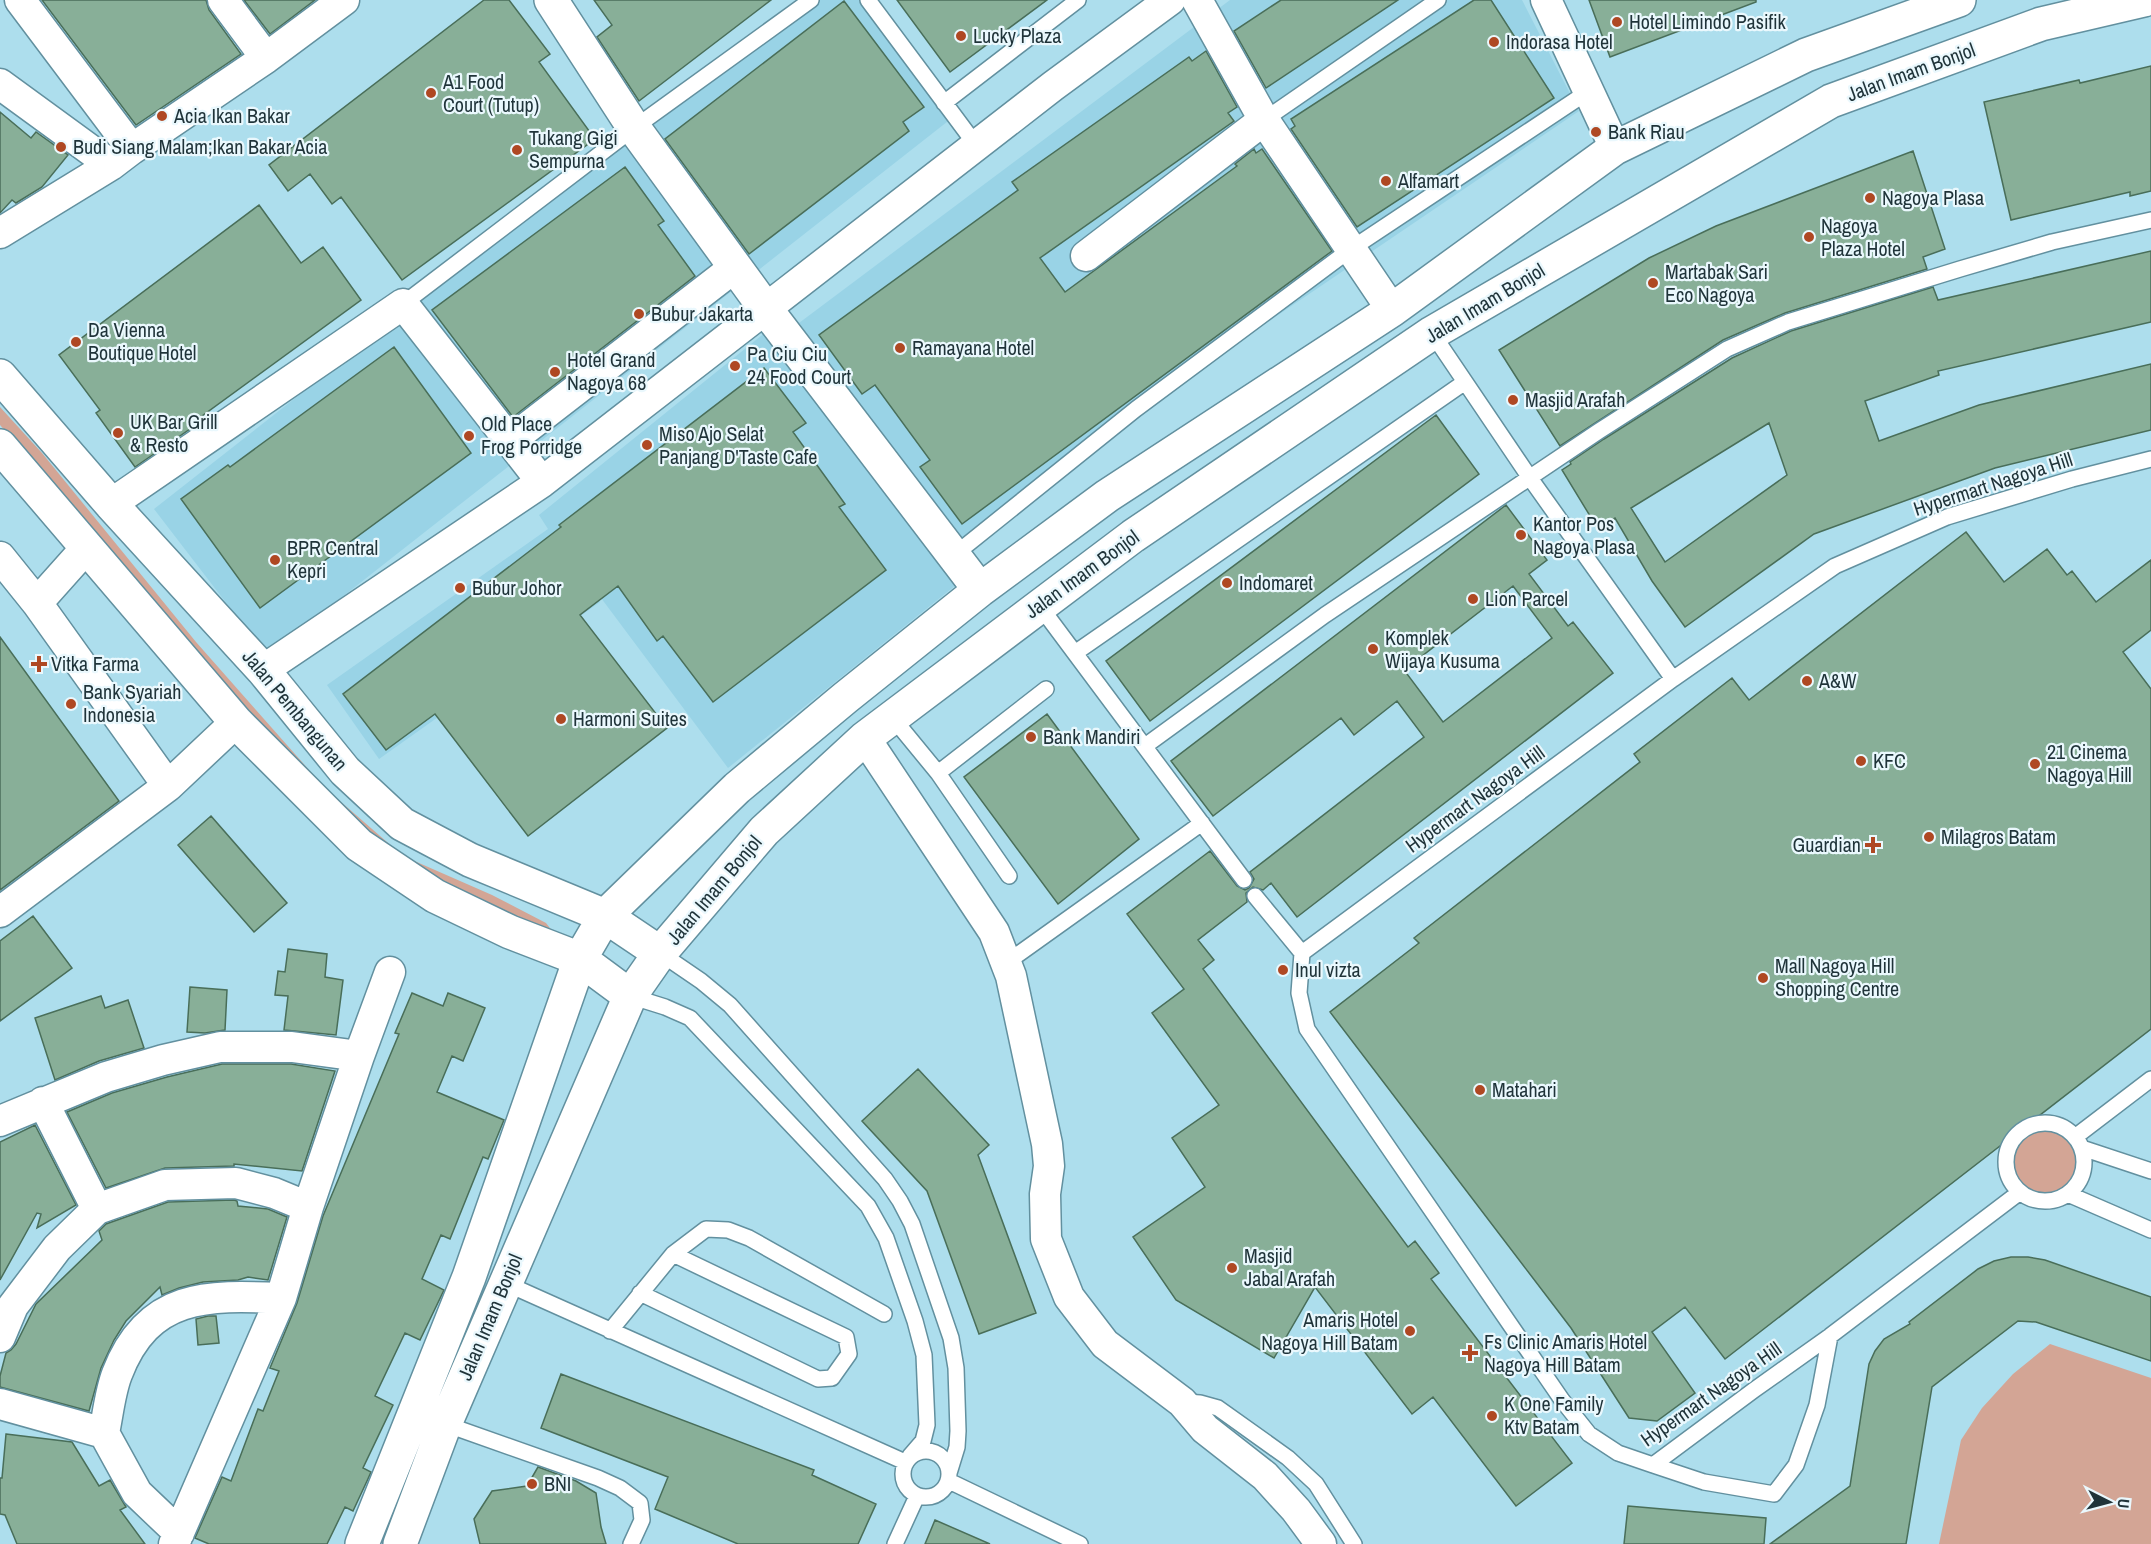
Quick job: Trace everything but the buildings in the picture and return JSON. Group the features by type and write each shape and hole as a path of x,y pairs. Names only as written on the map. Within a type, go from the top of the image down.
{"main road":[{"path":"551,0 633,128 765,308 980,590"},
{"name":"Jalan Imam Bonjol","path":"362,1544 469,1277 580,959 605,916 736,788 980,590 1107,496 1392,310 1615,148 1806,55 1959,0"},
{"name":"Jalan Imam Bonjol","path":"400,1544 445,1424 630,996 660,953 764,831 864,738 1133,536 1432,333 1831,101 2040,12 2144,0"},
{"name":"Jalan Pembangunan","path":"0,376 111,504 263,670 345,771 402,824 470,860 605,916 660,953"},
{"path":"0,446 236,722 359,845 435,896 510,932 580,959 630,996"},
{"path":"1107,496 1133,536"}],"street":[{"path":"20,0 122,157"},
{"path":"223,0 266,58"},
{"path":"0,233 122,157 266,58 345,0"},
{"path":"263,670 542,482 976,145 1170,0"},
{"path":"1197,0 1264,120 1392,310"},
{"path":"1546,0 1615,148"},
{"path":"0,84 122,157"},
{"path":"1086,256 1264,120"},
{"path":"510,441 735,267"},
{"path":"111,504 403,304 542,482"},
{"path":"37,603 87,547"},
{"path":"0,557 37,603 168,786"},
{"path":"0,912 168,786 236,722"},
{"path":"864,738 994,932 1011,976 1047,1144 1049,1166 1045,1194 1046,1239 1069,1297 1105,1344 1182,1402 1204,1429 1265,1476 1296,1510 1321,1544"},
{"path":"281,1298 227,1296 199,1300 167,1310 139,1332 116,1374 104,1432 137,1493 177,1539 281,1298 308,1207 390,972"},
{"path":"0,1121 117,1074 163,1060 220,1047 292,1047 359,1056"},
{"path":"43,1102 97,1209"},
{"path":"0,1337 13,1306 57,1248 97,1209 165,1185 236,1184 274,1193 308,1207"},
{"path":"0,1404 104,1432"}],"lane":[{"path":"403,304 633,128 811,0"},
{"path":"868,0 976,145"},
{"path":"944,103 1078,0"},
{"path":"1264,120 1438,0"},
{"path":"953,556 1136,409 1351,249 1589,91"},
{"path":"1145,746 1325,615 1727,349 1788,322 2052,242 2151,220"},
{"path":"1432,333 1530,478 1673,679"},
{"path":"1075,653 1465,382"},
{"name":"Hypermart Nagoya Hill","path":"2020,1192 1653,1466 1618,1453 1589,1434 1307,1029 1299,993 1302,953 1673,679 1835,566 1947,517 2072,479 2151,459"},
{"path":"1039,605 1244,880"},
{"path":"938,773 1046,689"},
{"path":"892,717 938,773 1009,876"},
{"path":"1006,963 1202,823"},
{"path":"1256,896 1302,953"},
{"path":"630,996 690,1018 868,1206 878,1221 915,1321 924,1355 927,1425 923,1440 908,1459 903,1478 905,1485 916,1496 924,1498 939,1494 949,1477 957,1447 956,1368 951,1338 912,1224 885,1179 730,1005 701,981 660,953"},
{"path":"2079,1139 2151,1079"},
{"path":"2079,1139 2084,1161 2082,1173 2077,1185 2068,1194 2056,1200 2044,1202 2031,1199 2020,1192 2009,1177 2007,1158 2013,1141 2021,1132 2032,1126 2043,1124 2066,1129 2106,1156 2151,1171"},
{"path":"2068,1194 2151,1230"},
{"path":"2003,1205 2092,1204"},
{"path":"610,1331 673,1254 706,1229 728,1230 749,1238 884,1314"},
{"path":"640,1293 818,1379 832,1378 849,1354 846,1337 673,1254"},
{"path":"505,1283 610,1331 908,1459"},
{"path":"1653,1466 1704,1482 1774,1494 1796,1465 1818,1405 1830,1336"},
{"path":"1182,1402 1200,1403 1218,1408 1288,1458 1316,1484 1354,1544"},
{"path":"445,1424 598,1478 620,1488 639,1503 642,1520 631,1544"},
{"path":"908,1459 917,1452 932,1451 944,1459 949,1477 1080,1544"},
{"path":"895,1544 916,1496"}],"shaded area":[{"path":"802,0 861,0 952,118 267,656 154,509"},
{"path":"1230,0 1522,0 1579,111 1259,328 960,542 799,323"},
{"path":"767,331 961,581 728,768 560,543 600,602 379,759 327,685 548,529 539,515"},
{"path":"0,407 42,453 196,642 325,788 403,856 492,895 546,923 553,932 550,934 399,865 317,796 0,425"},
{"path":"2045,1124 2059,1127 2072,1135 2080,1148 2083,1162 2080,1176 2072,1189 2059,1197 2045,1200 2031,1197 2018,1189 2010,1176 2007,1162 2010,1148 2018,1135 2031,1127"},
{"path":"2050,1344 2151,1378 2151,1544 1939,1544 1961,1440 1982,1408 2013,1374"}],"place":[{"name":"Hotel Limindo Pasifik","path":"1617,22"},
{"name":"Lucky Plaza","path":"961,36"},
{"name":"Indorasa Hotel","path":"1494,42"},
{"name":"A1 Food Court (Tutup)","path":"431,93"},
{"name":"Acia Ikan Bakar","path":"162,116"},
{"name":"Bank Riau","path":"1596,132"},
{"name":"Budi Siang Malam;Ikan Bakar Acia","path":"61,147"},
{"name":"Tukang Gigi Sempurna","path":"517,150"},
{"name":"Alfamart","path":"1386,181"},
{"name":"Nagoya Plasa","path":"1870,198"},
{"name":"Nagoya Plaza Hotel","path":"1809,237"},
{"name":"Martabak Sari Eco Nagoya","path":"1653,283"},
{"name":"Bubur Jakarta","path":"639,314"},
{"name":"Da Vienna Boutique Hotel","path":"76,342"},
{"name":"Ramayana Hotel","path":"900,348"},
{"name":"Pa Ciu Ciu 24 Food Court","path":"735,366"},
{"name":"Hotel Grand Nagoya 68","path":"555,372"},
{"name":"Masjid Arafah","path":"1513,400"},
{"name":"UK Bar Grill & Resto","path":"118,433"},
{"name":"Old Place Frog Porridge","path":"469,436"},
{"name":"Miso Ajo Selat Panjang D'Taste Cafe","path":"647,445"},
{"name":"Kantor Pos Nagoya Plasa","path":"1521,535"},
{"name":"BPR Central Kepri","path":"275,560"},
{"name":"Indomaret","path":"1227,583"},
{"name":"Bubur Johor","path":"460,588"},
{"name":"Lion Parcel","path":"1473,599"},
{"name":"Komplek Wijaya Kusuma","path":"1373,649"},
{"name":"Vitka Farma","path":"39,664"},
{"name":"A&W","path":"1807,681"},
{"name":"Bank Syariah Indonesia","path":"71,704"},
{"name":"Harmoni Suites","path":"561,719"},
{"name":"Bank Mandiri","path":"1031,737"},
{"name":"KFC","path":"1861,761"},
{"name":"21 Cinema Nagoya Hill","path":"2035,764"},
{"name":"Milagros Batam","path":"1929,837"},
{"name":"Guardian","path":"1873,845"},
{"name":"Inul vizta","path":"1283,970"},
{"name":"Mall Nagoya Hill Shopping Centre","path":"1763,978"},
{"name":"Matahari","path":"1480,1090"},
{"name":"Masjid Jabal Arafah","path":"1232,1268"},
{"name":"Amaris Hotel Nagoya Hill Batam","path":"1410,1331"},
{"name":"Fs Clinic Amaris Hotel Nagoya Hill Batam","path":"1470,1353"},
{"name":"K One Family Ktv Batam","path":"1492,1416"},
{"name":"BNI","path":"532,1484"}]}
